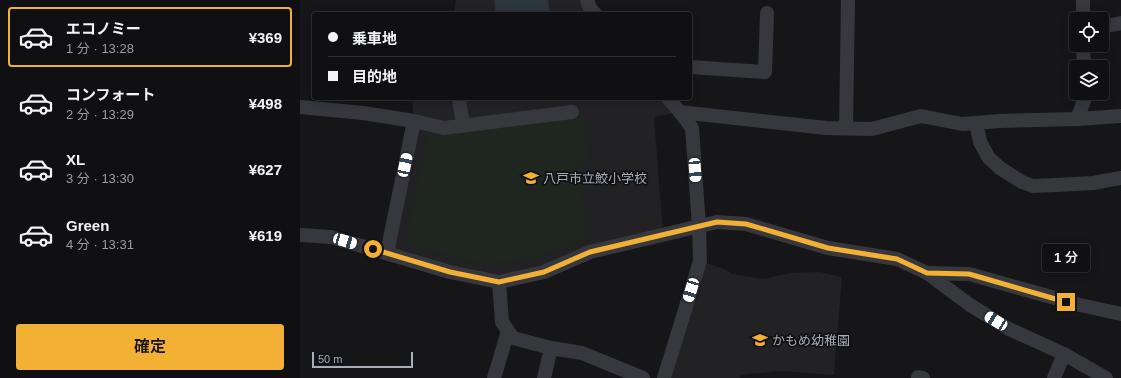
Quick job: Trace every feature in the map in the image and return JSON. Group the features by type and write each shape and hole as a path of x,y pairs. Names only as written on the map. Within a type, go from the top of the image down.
{"street":[{"path":"588,0 590,8 593,12"},
{"path":"846,128 848,0"},
{"path":"1083,0 1084,12"},
{"path":"692,67 765,72 767,13"},
{"path":"1109,26 1121,23"},
{"path":"459,100 463,126"},
{"path":"664,378 700,261 692,128 670,100"},
{"path":"1078,118 1084,100"},
{"path":"300,107 363,113 414,121 444,128 572,112"},
{"path":"680,112 826,128 872,129 921,116 962,124 1121,116"},
{"path":"387,253 414,121"},
{"path":"976,123 980,142 988,158 1000,168 1022,182 1033,186 1093,184 1121,178"},
{"path":"300,234 331,237 450,272 499,282 544,272 590,252 699,226 717,222 746,224 828,248 897,259 927,273 970,305 1009,329 1064,354 1106,378"},
{"path":"927,273 969,274 1080,305 1121,314"},
{"path":"499,282 502,322 513,338 551,348 582,353 643,378"},
{"path":"494,378 508,331"},
{"path":"544,378 551,348"},
{"path":"1054,378 1064,354"},
{"path":"918,378 923,378"}],"shaded area":[{"path":"456,0 587,0 594,12 454,12"},
{"path":"494,0 548,0 550,12 496,12"},
{"name":"八戸市立鮫小学校","path":"412,100 670,100 680,112 654,117 663,235 499,282 387,253 414,121"},
{"path":"585,117 588,160 578,162 588,237 538,257 486,264 405,245 429,132 444,134"},
{"name":"かもめ幼稚園","path":"706,263 724,269 732,274 763,279 791,273 820,272 842,277 834,375 779,371 741,375 740,378 671,378"}],"place":[{"name":"八戸市立鮫小学校","path":"531,178"},
{"name":"かもめ幼稚園","path":"760,340"}],"route":[{"path":"373,249 450,272 499,282 544,272 590,252 717,222 746,224 828,248 897,259 927,273 969,274 1066,302"}]}
